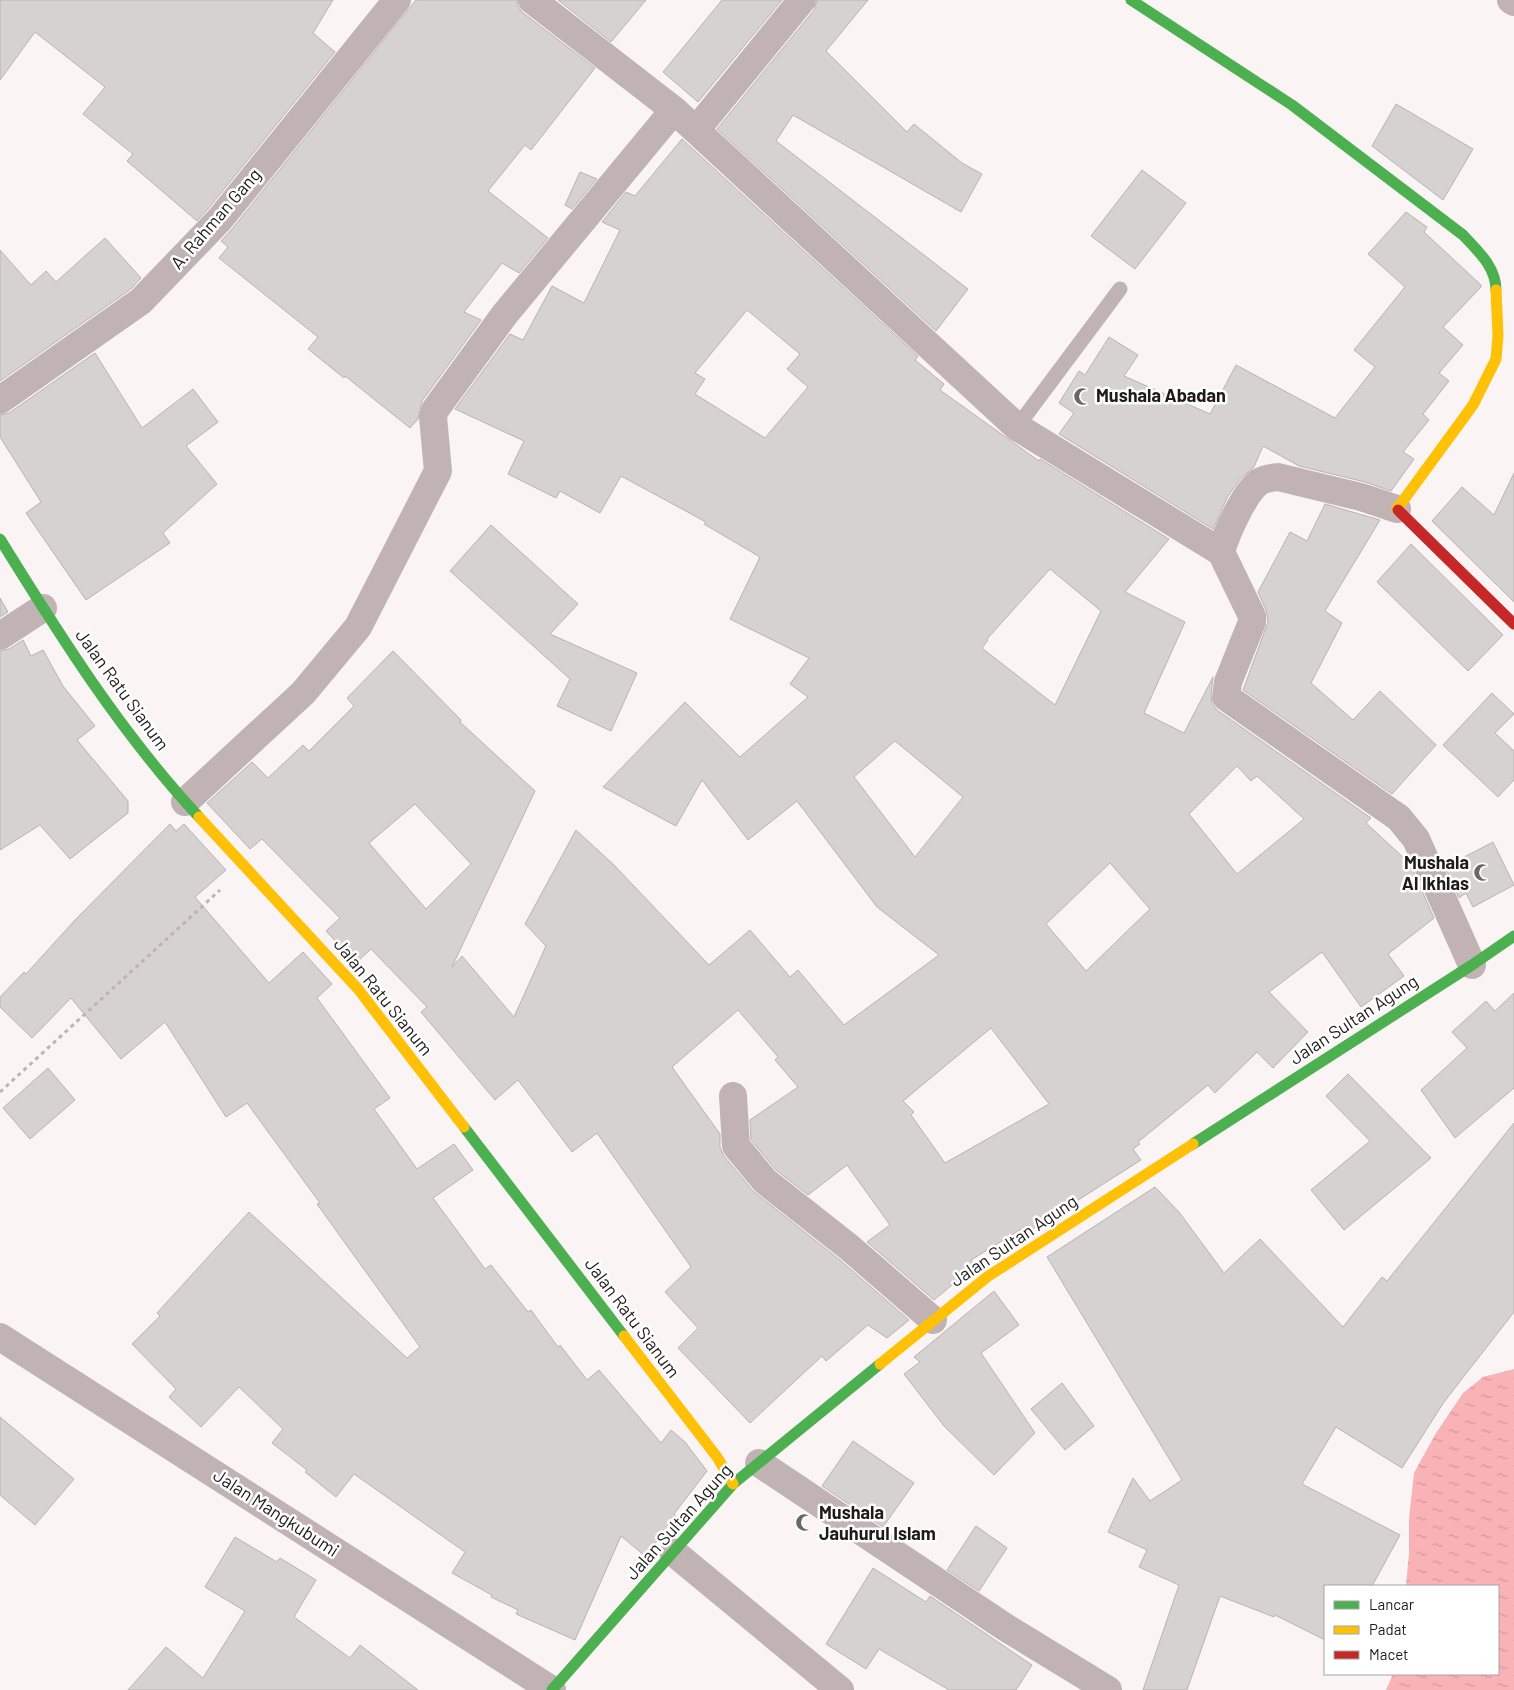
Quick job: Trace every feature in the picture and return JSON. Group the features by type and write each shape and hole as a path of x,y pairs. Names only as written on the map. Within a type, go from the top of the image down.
{"street":[{"name":"A. Rahman Gang","path":"0,400 141,301 220,219 397,0"},
{"path":"532,0 674,110 1017,427 1221,552 1252,616 1252,622 1226,689 1226,697 1399,818 1416,840 1472,965"},
{"path":"696,130 802,0"},
{"path":"1131,0 1292,105 1463,235 1485,259 1496,280 1498,336 1496,359 1473,405 1397,509"},
{"path":"185,802 302,692 358,627 438,471 433,417 435,410 505,314 674,110"},
{"path":"1221,552 1236,515 1258,483 1267,478 1278,477 1397,509 1514,624"},
{"name":"Jalan Ratu Sianum","path":"0,539 43,608 120,722 185,802 358,989 711,1449 733,1484"},
{"path":"0,636 43,608"},
{"name":"Jalan Sultan Agung","path":"552,1690 733,1484 987,1277 1472,965 1514,936"},
{"path":"733,1096 736,1146 765,1181 850,1248 933,1320"},
{"name":"Jalan Mangkubumi","path":"0,1337 552,1690"},
{"path":"759,1463 1005,1628 1108,1690"},
{"path":"673,1552 840,1690"}],"lane":[{"path":"1017,427 1120,289"}],"path":[{"path":"0,1092 245,867"}],"water":[{"path":"1514,1369 1514,1690 1386,1690 1393,1675 1499,1675 1499,1585 1406,1585 1409,1519 1414,1473 1436,1433 1463,1393 1483,1377"}],"building":[{"path":"0,0 333,0 313,33 335,52 197,221 127,161 133,154 83,114 105,87 35,32 0,80"},
{"path":"416,0 517,0 522,12 595,68 531,150 525,145 488,191 548,238 519,273 502,263 464,312 481,320 422,401 418,419 410,428 308,349 318,337 219,258 228,247 221,241"},
{"path":"558,0 646,0 611,42"},
{"path":"722,0 782,0 698,102 663,72"},
{"path":"817,0 868,0 826,51 907,132 914,124 962,163 982,174 961,212 793,115 776,141 968,289 936,331 717,129 814,10"},
{"path":"1396,104 1473,149 1443,200 1372,146"},
{"path":"682,139 918,356 915,360 944,384 940,390 1039,461 1040,459 1169,539 1125,592 1185,622 1144,713 1184,733 1213,677 1212,704 1217,710 1371,818 1366,823 1405,859 1412,868 1434,918 1388,954 1404,976 1361,1007 1322,952 1269,992 1308,1032 1273,1068 1257,1052 1215,1093 1208,1085 1138,1142 1140,1144 1133,1149 1141,1160 1031,1230 1028,1225 971,1260 975,1266 934,1300 867,1242 890,1225 847,1165 808,1195 776,1170 751,1140 750,1120 798,1087 775,1060 778,1057 738,1010 672,1067 720,1134 720,1147 724,1156 753,1191 840,1260 909,1320 887,1338 868,1325 826,1361 822,1356 750,1423 678,1348 698,1328 665,1292 691,1267 597,1133 572,1152 518,1080 495,1100 421,1012 427,1007 371,949 356,963 326,931 340,918 262,839 250,849 207,803 252,762 268,778 303,745 309,751 354,706 347,698 393,651 461,720 460,722 535,791 452,967 462,956 514,1017 546,946 525,924 576,830 614,865 709,965 750,930 790,977 798,970 844,1025 939,955 877,907 797,801 748,840 702,780 676,826 603,787 685,702 740,757 808,697 790,684 809,658 730,619 760,557 704,524 706,522 621,476 600,513 560,491 556,498 508,474 524,441 455,409 510,334 523,340 552,286 584,303 620,230 602,222 626,192 635,196","holes":["747,310 800,354 787,369 808,387 765,438 695,394 705,379 695,373","1050,569 1101,611 1055,705 982,648","895,741 963,797 915,857 854,777","1237,766 1251,781 1257,776 1304,819 1237,874 1189,814","415,804 471,864 426,909 369,843","1110,863 1150,909 1086,971 1046,924","991,1028 1049,1104 945,1163 911,1115 914,1112 903,1101"]},
{"path":"1142,170 1186,203 1135,269 1091,236"},
{"path":"580,172 597,179 572,209 565,205"},
{"path":"1406,212 1427,227 1424,232 1481,287 1443,327 1463,345 1439,373 1449,381 1423,414 1429,420 1403,452 1414,459 1391,491 1365,482 1299,466 1263,446 1254,467 1241,478 1228,496 1213,529 1059,434 1074,413 1059,403 1079,371 1085,375 1109,337 1138,355 1124,376 1210,414 1236,365 1335,418 1375,367 1354,350 1405,287 1368,254"},
{"path":"105,238 141,278 131,289 0,381 0,250 31,285 46,271 56,282"},
{"path":"95,353 142,428 193,389 218,422 186,446 217,484 163,533 170,543 86,600 26,513 41,502 0,437 0,415 9,413"},
{"path":"1514,473 1514,602 1432,521 1462,487 1494,515"},
{"path":"1325,504 1380,520 1325,611 1342,623 1311,683 1353,720 1380,691 1436,745 1392,794 1243,690 1268,622 1266,610 1258,592 1290,532 1307,541"},
{"path":"491,525 578,604 550,634 637,673 611,731 557,706 570,679 450,571"},
{"path":"1411,544 1503,635 1468,671 1377,582"},
{"path":"0,598 8,612 0,617"},
{"path":"23,640 31,656 43,650 63,686 95,726 77,740 128,801 128,813 70,859 40,825 0,850 0,651 9,649"},
{"path":"1492,693 1514,714 1495,733 1514,751 1514,780 1498,797 1443,745"},
{"path":"170,824 176,831 184,824 226,870 195,897 269,983 303,952 332,984 317,998 390,1098 374,1109 417,1169 454,1144 473,1170 433,1198 485,1269 491,1265 528,1312 531,1310 558,1347 560,1345 587,1380 599,1370 661,1443 671,1430 685,1442 707,1471 674,1514 676,1517 645,1556 621,1536 575,1640 516,1614 518,1610 491,1597 492,1595 452,1573 465,1552 354,1474 336,1497 305,1472 307,1470 272,1443 283,1429 239,1387 201,1427 169,1397 176,1389 132,1344 160,1316 157,1313 249,1212 407,1358 420,1347 317,1204 320,1203 247,1103 226,1117 165,1022 121,1059 71,998 32,1038 0,1007 0,997 24,972 26,974 75,920"},
{"name":"Mushala Al Ikhlas","path":"1493,842 1514,885 1473,907 1466,893 1459,898 1445,867"},
{"path":"1514,993 1514,1088 1455,1138 1421,1090 1467,1048 1452,1032 1486,1001 1495,1011"},
{"path":"48,1068 75,1100 30,1139 3,1108"},
{"path":"1348,1074 1431,1158 1344,1230 1311,1190 1370,1141 1326,1096"},
{"path":"1514,1123 1514,1312 1444,1402 1402,1468 1336,1427 1302,1484 1400,1535 1373,1585 1324,1585 1324,1640 1275,1615 1274,1617 1220,1596 1187,1690 1143,1690 1179,1585 1139,1567 1147,1550 1108,1532 1133,1478 1150,1501 1182,1480 1047,1257 1155,1187 1179,1212 1224,1273 1260,1239 1343,1327 1382,1277 1387,1281"},
{"path":"994,1291 1019,1325 981,1353 1035,1433 994,1475 944,1426 904,1374 920,1362 914,1357"},
{"path":"1062,1383 1094,1426 1065,1450 1031,1409"},
{"path":"0,1417 74,1479 35,1525 0,1495"},
{"path":"853,1441 914,1483 883,1527 822,1486"},
{"path":"976,1526 1007,1548 979,1591 947,1570"},
{"path":"235,1537 277,1562 280,1558 316,1580 294,1617 350,1658 360,1645 418,1690 128,1690 166,1647 203,1678 245,1611 205,1587"},
{"path":"873,1568 926,1602 930,1596 1032,1665 1016,1690 949,1690 879,1649 866,1669 826,1644"}],"traffic: fast":[{"path":"1131,0 1292,105 1463,235 1490,267 1496,290"},
{"path":"0,539 45,612 118,718 143,752 199,817"},
{"path":"1193,1144 1514,936"},
{"path":"464,1127 624,1336"},
{"path":"552,1690 733,1484 880,1364"}],"traffic: slow":[{"path":"1398,510 1473,405 1496,359 1498,336 1496,290"},
{"path":"199,817 358,989 464,1127"},
{"path":"880,1364 987,1277 1193,1144"},
{"path":"624,1336 717,1457 733,1484"}],"traffic: jam":[{"path":"1398,510 1514,624"}],"place":[{"name":"Mushala Abadan","path":"1082,396"},
{"name":"Mushala Al Ikhlas","path":"1483,873"},
{"name":"Mushala Jauhurul Islam","path":"805,1523"}]}
